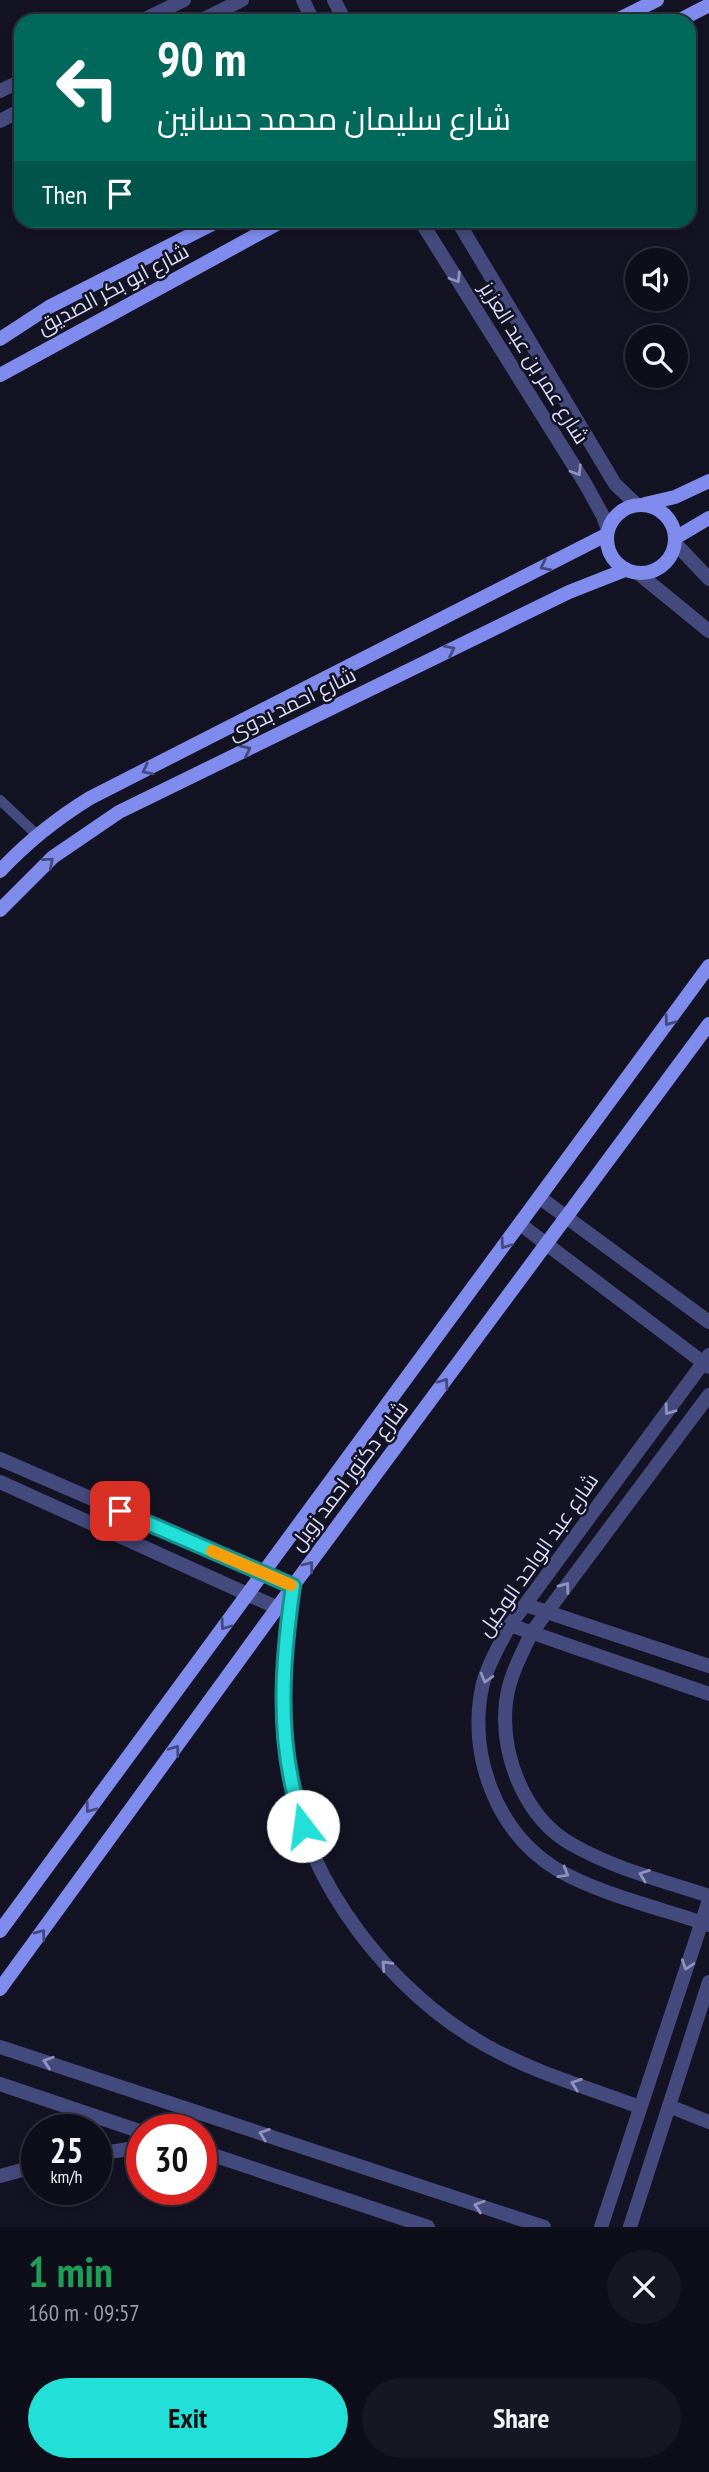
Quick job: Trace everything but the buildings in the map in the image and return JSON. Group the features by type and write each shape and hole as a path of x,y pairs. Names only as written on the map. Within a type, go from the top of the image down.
{"street":[{"path":"155,14 184,0"},
{"path":"214,14 242,0"},
{"path":"629,14 657,0"},
{"path":"692,14 709,5"},
{"name":"شارع ابو بكر الصديق","path":"0,339 49,307 204,228"},
{"name":"شارع ابو بكر الصديق","path":"0,375 269,228"},
{"name":"شارع عمر بن عبد العزيز","path":"425,228 586,485 603,516 607,532"},
{"name":"شارع عمر بن عبد العزيز","path":"462,228 615,484 639,505"},
{"path":"709,481 675,497 639,505 619,513 607,532 608,551 618,565 709,631"},
{"path":"639,505 652,507 668,519 675,540 709,579"},
{"path":"631,572 648,573 666,562 675,540 709,518"},
{"name":"شارع احمد بدوى","path":"0,871 37,835 90,799 607,532"},
{"name":"شارع احمد بدوى","path":"0,909 53,857 119,812 569,592 631,572"},
{"name":"شارع دكتور احمد زويل","path":"0,1931 709,966"},
{"name":"شارع دكتور احمد زويل","path":"0,1989 293,1586 709,1024"},
{"path":"539,1197 709,1322"},
{"path":"520,1224 707,1362"},
{"name":"شارع عبد الواحد الوكيل","path":"705,1924 579,1881 556,1869 535,1853 516,1833 489,1787 481,1761 478,1734 484,1681 493,1656 510,1625 707,1362"},
{"name":"شارع عبد الواحد الوكيل","path":"709,1395 532,1632 513,1670 506,1702 506,1735 512,1767 526,1797 546,1823 571,1844 602,1859 709,1898"},
{"path":"0,1459 293,1586 284,1682 290,1779 303,1826 322,1872 346,1914 375,1954 409,1989 447,2021 488,2047 532,2068 640,2107"},
{"path":"0,1482 278,1608"},
{"path":"526,1605 709,1666"},
{"path":"510,1625 709,1694"},
{"path":"601,2227 705,1924 709,1898"},
{"path":"630,2227 709,1982"},
{"path":"0,2047 544,2227"},
{"path":"0,2084 126,2127"},
{"path":"669,2106 709,2122"},
{"path":"217,2156 428,2227"},
{"path":"0,2176 21,2170"}],"lane":[{"path":"0,800 37,835"}],"slow traffic":[{"path":"212,1551 291,1585"}],"route":[{"path":"120,1511 293,1586 284,1682 285,1731 290,1779 303,1826"}]}
